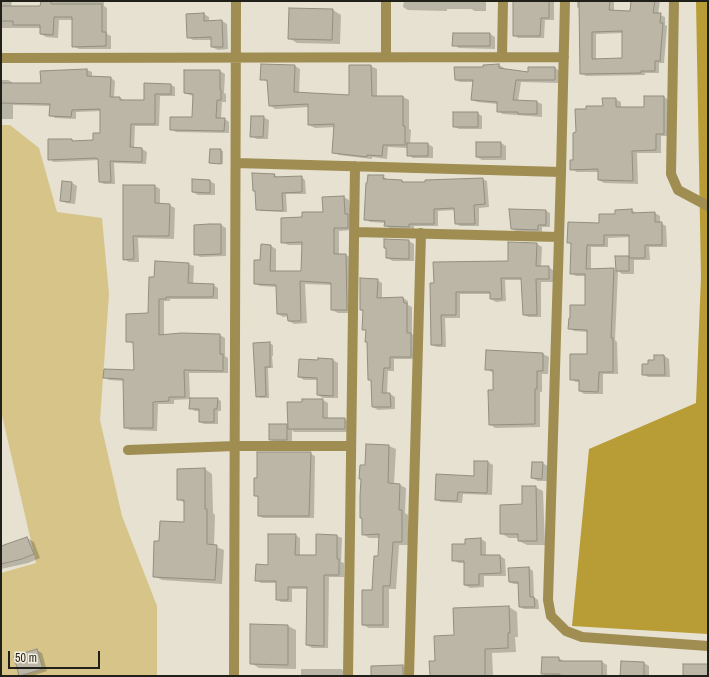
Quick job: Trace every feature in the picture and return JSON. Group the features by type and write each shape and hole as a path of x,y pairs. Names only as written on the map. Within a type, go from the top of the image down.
{"street":[{"path":"234,676 236,1"},
{"path":"386,1 386,57"},
{"path":"502,56 503,1"},
{"path":"565,1 548,600 551,616 566,631 582,637 708,646"},
{"path":"674,1 671,174 678,190 708,206"},
{"path":"1,58 564,57"},
{"path":"236,163 561,172"},
{"path":"348,676 355,166"},
{"path":"355,232 559,237"},
{"path":"409,676 421,233"},
{"path":"128,450 235,446 351,446"}],"shaded area":[{"path":"696,1 708,1 708,634 572,626 589,449 696,403 701,277"},
{"path":"1,125 10,125 39,148 57,212 102,218 109,294 100,420 122,516 157,606 157,676 1,676 1,573 36,563 1,411"}],"building":[{"path":"41,1 51,1 51,4 102,4 102,32 106,32 106,46 72,47 72,17 54,17 53,35 40,34 40,25 13,25 13,21 1,21 1,6 40,6"},
{"path":"513,1 549,1 549,18 541,18 540,36 513,36"},
{"path":"579,1 610,1 609,10 630,11 631,1 655,1 653,13 661,13 660,23 663,23 660,61 655,61 655,71 641,71 641,73 580,74","holes":["622,31 622,58 592,59 592,32"]},
{"path":"289,8 333,9 332,40 288,39"},
{"path":"204,13 204,21 222,20 223,47 211,47 211,37 187,38 186,14"},
{"path":"453,33 490,33 490,46 452,46"},
{"path":"261,64 295,65 294,92 349,95 349,65 371,65 372,96 403,96 403,126 405,126 405,145 383,145 382,156 367,155 367,157 332,153 334,124 308,125 308,104 269,106 267,80 260,80"},
{"path":"499,64 499,68 528,72 528,67 555,67 555,80 516,80 513,100 537,101 537,114 497,112 497,102 471,100 473,80 455,80 454,67 483,67 483,65"},
{"path":"87,69 87,76 111,77 110,97 120,97 120,100 144,100 144,83 171,84 171,94 155,94 155,124 131,124 130,147 142,148 142,162 110,161 111,182 99,182 98,159 96,158 48,160 48,139 72,139 72,141 93,140 93,133 100,133 100,109 72,110 71,117 49,116 50,104 1,103 1,83 41,83 40,71"},
{"path":"184,70 220,70 221,100 217,100 216,118 225,118 224,131 170,130 170,117 192,117 193,94 184,93"},
{"path":"644,96 664,96 664,134 656,134 656,150 632,151 633,181 598,180 598,169 570,170 570,160 573,160 573,133 576,132 575,109 586,109 586,106 603,106 602,98 616,98 616,107 644,107"},
{"path":"453,112 478,112 478,127 453,127"},
{"path":"251,116 264,116 263,137 250,137"},
{"path":"476,142 501,142 501,157 476,157"},
{"path":"407,143 428,143 428,156 407,156"},
{"path":"210,149 221,149 221,164 209,163"},
{"path":"252,173 275,174 274,177 302,176 302,192 282,193 283,211 256,210"},
{"path":"368,175 384,175 383,179 402,180 402,182 483,178 485,204 474,205 475,224 455,224 454,208 434,209 434,224 409,224 409,227 384,226 385,221 364,220 366,183"},
{"path":"192,179 210,180 210,193 192,192"},
{"path":"62,181 72,182 70,202 60,201"},
{"path":"123,185 155,185 155,203 170,204 169,236 133,236 134,259 123,260"},
{"path":"344,196 345,214 348,214 348,228 334,228 334,254 346,254 347,310 331,310 331,283 300,281 301,321 288,321 287,314 277,314 276,285 254,284 254,260 260,260 261,244 271,245 270,271 301,271 302,242 281,243 281,218 302,217 302,212 323,212 322,197"},
{"path":"509,209 546,210 546,225 538,225 538,230 511,229"},
{"path":"632,209 632,213 655,212 655,222 662,222 662,245 645,245 645,258 629,258 629,235 604,235 604,245 587,245 586,269 614,268 611,338 613,338 613,372 599,372 598,392 579,391 579,380 570,380 570,354 587,354 587,330 568,329 570,305 585,305 585,274 570,274 571,243 567,243 568,222 599,223 599,214 615,214 615,210"},
{"path":"221,224 221,254 194,255 194,225"},
{"path":"384,239 409,240 409,259 386,258"},
{"path":"508,242 537,243 536,266 549,266 549,279 536,279 537,315 523,315 521,278 501,278 502,299 490,299 490,292 456,292 456,315 441,315 442,345 431,345 430,283 434,283 433,262 508,261"},
{"path":"615,256 629,256 629,271 616,271"},
{"path":"155,261 189,263 188,283 214,284 213,297 166,297 166,299 159,299 159,335 181,333 220,334 220,354 223,354 223,371 184,370 185,397 169,397 169,401 153,402 153,428 124,428 123,379 103,378 104,369 134,370 133,342 126,342 126,314 148,313 149,277 154,277"},
{"path":"360,278 378,279 377,298 403,297 404,303 407,303 407,333 411,333 411,357 390,357 390,368 384,368 382,393 390,393 391,407 372,407 371,380 368,380 367,342 365,342 366,330 362,330 363,310 360,310"},
{"path":"270,342 270,367 265,367 266,396 256,397 253,343"},
{"path":"486,350 543,353 543,371 537,371 537,389 535,389 535,424 489,425 488,390 493,390 493,370 485,370"},
{"path":"654,355 664,355 665,375 642,375 642,364 648,364 648,360 654,360"},
{"path":"318,358 333,359 333,396 317,395 317,378 298,377 299,359 318,360"},
{"path":"190,398 218,398 217,409 214,409 214,422 199,422 199,409 189,409"},
{"path":"302,399 323,399 323,418 345,418 345,429 288,429 287,402 302,402"},
{"path":"269,424 287,424 287,440 269,440"},
{"path":"366,444 389,445 388,483 400,484 399,510 402,510 402,542 393,542 390,586 383,586 383,625 362,625 362,590 372,590 374,556 378,556 379,534 362,535 362,518 360,518 361,479 359,479 360,465 365,465"},
{"path":"257,452 311,452 309,516 258,516 258,496 254,496 254,478 257,478"},
{"path":"474,461 488,461 487,493 458,492 457,501 435,500 436,474 474,476"},
{"path":"532,462 543,462 542,479 531,478"},
{"path":"205,468 207,544 217,545 215,580 153,577 154,541 159,541 160,521 184,522 184,500 177,500 177,469"},
{"path":"522,486 536,486 537,541 518,541 518,534 500,534 500,505 522,504"},
{"path":"268,534 296,534 295,555 316,555 316,534 337,535 339,575 324,575 324,646 306,645 307,587 288,587 288,600 276,600 276,581 255,581 256,564 268,565"},
{"path":"27,537 34,554 22,559 1,564 1,546"},
{"path":"481,538 481,555 500,555 501,573 479,574 479,585 464,585 464,561 452,561 452,544 465,544 465,539"},
{"path":"529,567 530,597 534,597 535,607 519,607 518,582 509,582 508,568"},
{"path":"509,606 510,633 508,633 508,648 485,649 485,676 430,676 429,661 435,661 434,636 454,635 453,608"},
{"path":"250,624 288,625 288,665 250,664"},
{"path":"37,649 43,669 19,676 14,656"},
{"path":"542,657 559,657 559,661 602,661 602,676 560,676 560,674 541,674"},
{"path":"621,661 644,662 644,676 620,676"},
{"path":"683,664 708,664 708,676 683,676"},
{"path":"403,665 403,676 371,676 371,666"}]}
